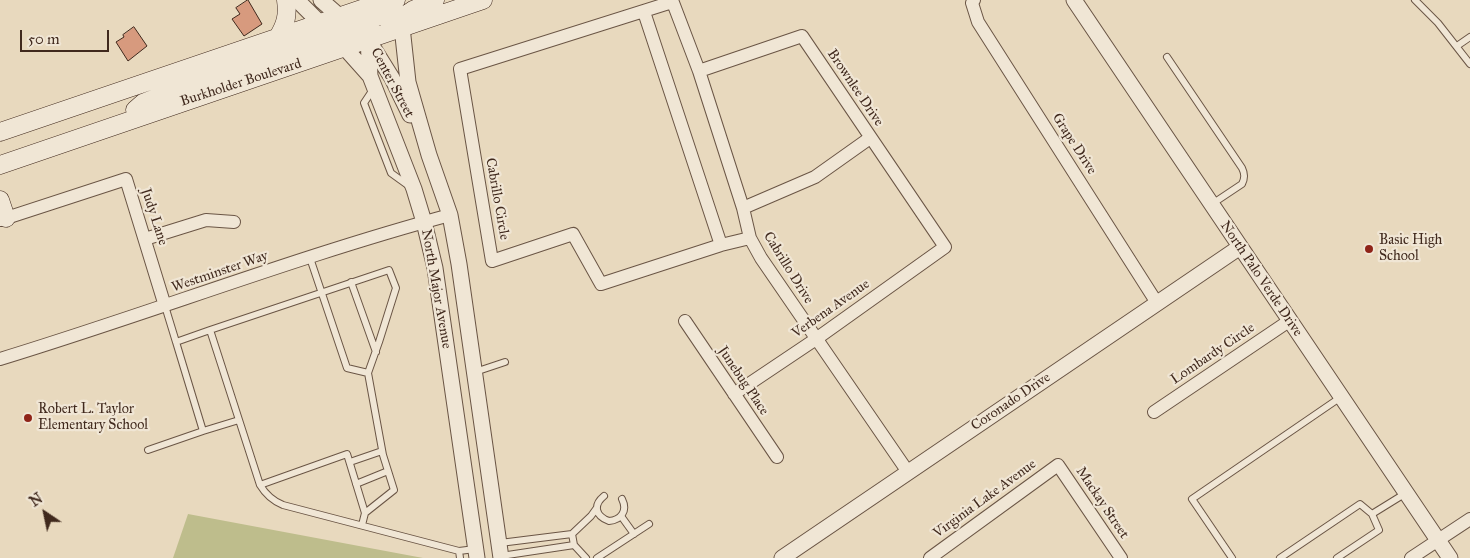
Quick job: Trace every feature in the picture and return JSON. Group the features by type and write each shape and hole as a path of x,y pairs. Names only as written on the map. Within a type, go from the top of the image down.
{"main road":[{"path":"278,37 285,26 287,16 286,0"},
{"path":"401,23 413,10 435,0"},
{"path":"401,23 483,0"},
{"path":"114,126 143,103 324,29 346,22 385,4"},
{"name":"Burkholder Boulevard","path":"0,165 345,48 401,23"},
{"path":"0,132 278,37 324,29"},
{"path":"0,200 3,219"}],"street":[{"name":"Center Street","path":"297,0 345,48 372,81"},
{"name":"Center Street","path":"321,0 368,39 392,78 429,155"},
{"name":"North Major Avenue","path":"401,0 401,23 408,82 429,155 450,215 459,264 501,552"},
{"name":"Grape Drive","path":"974,0 972,3 978,22 1157,303"},
{"name":"North Palo Verde Drive","path":"1074,0 1450,558"},
{"name":"Cabrillo Circle","path":"672,1 644,12 460,69 492,261 573,234 601,284 721,245 750,238"},
{"name":"Cabrillo Drive","path":"672,1 699,71 743,208 750,238 761,258 908,472"},
{"name":"North Major Avenue","path":"385,4 368,39 372,81 414,189 435,268 477,554"},
{"path":"644,12 721,245"},
{"name":"Brownlee Drive","path":"699,71 802,36 945,247"},
{"path":"743,208 815,177 870,138"},
{"name":"Judy Lane","path":"3,219 126,178 165,306"},
{"name":"Westminster Way","path":"0,359 310,258 450,215"},
{"path":"146,239 206,220 234,222"},
{"name":"Verbena Avenue","path":"734,394 816,339 945,247"},
{"name":"Coronado Drive","path":"782,558 1240,247"},
{"name":"Junebug Place","path":"685,321 777,457"},
{"name":"Lombardy Circle","path":"1154,412 1289,321"},
{"name":"Virginia Lake Avenue","path":"930,558 946,553 1058,465"},
{"name":"Mackay Street","path":"1058,465 1121,558"},
{"path":"1411,558 1470,518"},
{"path":"477,554 501,552"}],"lane":[{"path":"1415,0 1438,23 1470,64"},
{"path":"1457,46 1470,37"},
{"path":"1166,58 1242,168 1244,174 1242,184 1211,205"},
{"path":"310,258 347,368 368,373"},
{"path":"176,342 389,270 396,288 368,373 382,451 394,490 365,513"},
{"path":"352,282 376,352"},
{"path":"165,306 203,431"},
{"path":"210,330 260,485 269,497 283,505 477,554"},
{"path":"475,372 505,362"},
{"path":"1232,558 1192,499 1341,397"},
{"path":"148,450 239,420"},
{"path":"350,462 382,451"},
{"path":"260,485 348,454 365,513 362,525"},
{"path":"356,484 388,471"},
{"path":"1372,514 1406,493"},
{"path":"501,552 542,537 572,534 591,516 599,500 604,496"},
{"path":"596,509 598,514 608,521 617,519 625,508 622,499"},
{"path":"1280,558 1360,504 1372,514 1379,530 1337,558"},
{"path":"621,516 634,534"},
{"path":"597,558 649,524"},
{"path":"572,534 574,545 586,558"},
{"path":"542,537 544,550"},
{"path":"501,552 544,550 574,545"},
{"path":"459,550 460,558"}],"shaded area":[{"path":"188,514 423,558 173,558"}],"building":[{"path":"248,0 262,24 244,36 232,19 240,14 236,8"},
{"path":"134,27 147,46 128,61 116,42"}],"place":[{"name":"Basic High School","path":"1369,249"},
{"name":"Robert L. Taylor Elementary School","path":"28,418"}]}
